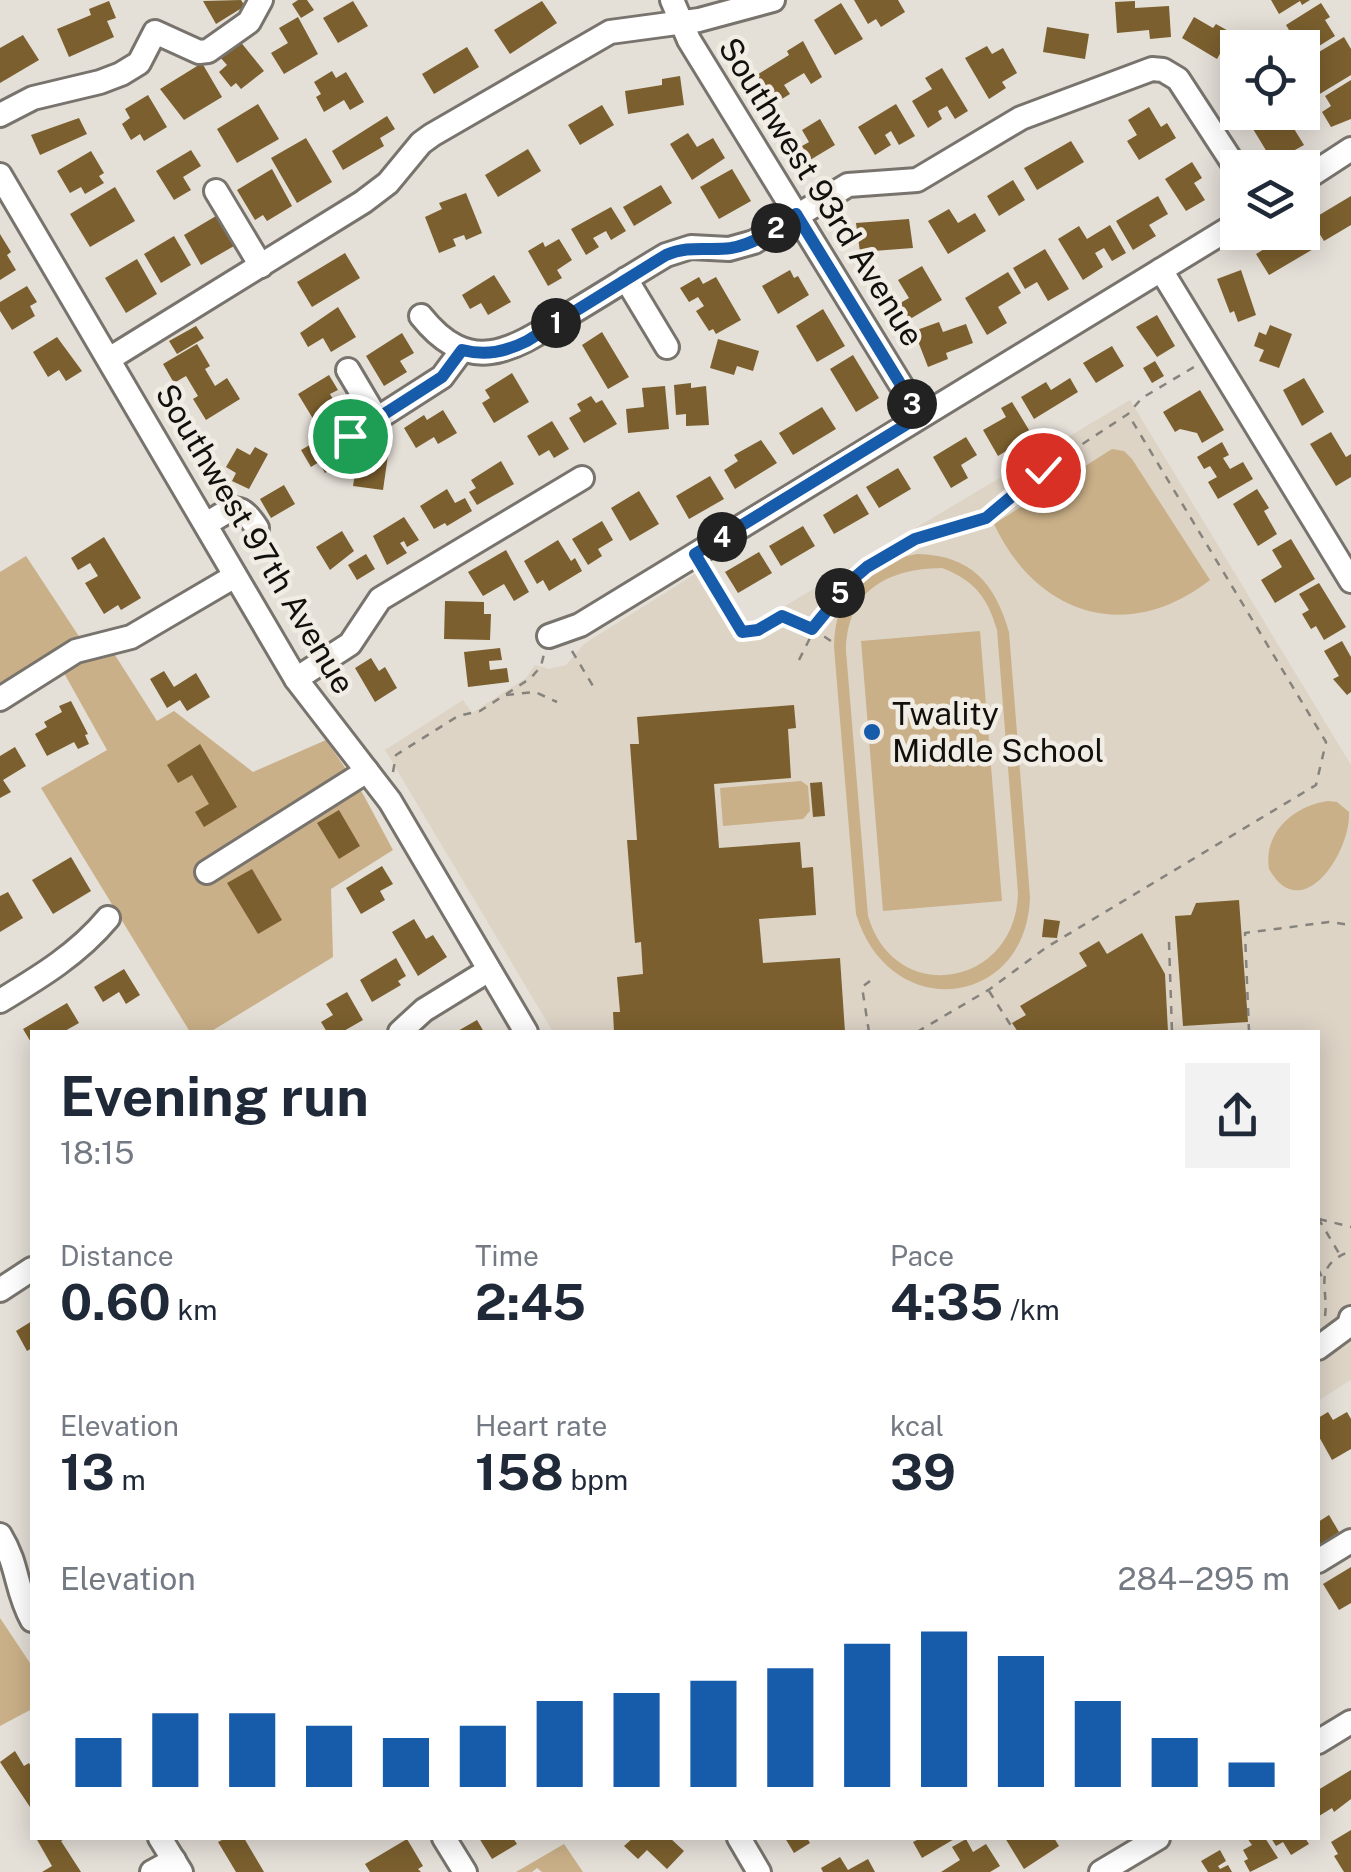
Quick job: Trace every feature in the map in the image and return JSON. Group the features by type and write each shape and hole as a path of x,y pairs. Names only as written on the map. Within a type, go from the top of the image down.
{"street":[{"path":"0,115 34,98 121,74 139,63 155,32 198,52 208,51 249,22 260,0"},
{"path":"109,359 388,183 432,135 593,39 676,11 756,7 772,0"},
{"name":"Southwest 93rd Avenue","path":"676,11 920,416"},
{"path":"422,316 451,346 476,353 507,350 679,249 729,248 754,242 848,186 917,180 1021,118 1138,74 1163,70 1178,79 1224,150"},
{"path":"1320,170 1351,150"},
{"name":"Southwest 97th Avenue","path":"0,176 296,680 396,810 525,1030"},
{"path":"216,191 261,266"},
{"path":"549,636 580,625 1220,235"},
{"path":"1161,270 1351,581"},
{"path":"626,279 667,347"},
{"path":"350,436 442,377 462,350"},
{"path":"348,370 377,419"},
{"path":"296,680 350,644 380,598 582,478"},
{"path":"206,524 239,508 257,528"},
{"path":"0,699 76,652 131,637 235,576"},
{"path":"206,872 367,771"},
{"path":"0,1001 57,966 92,938 108,918"},
{"path":"402,1030 424,1010 490,970"},
{"path":"0,1290 30,1270"},
{"path":"1320,1346 1349,1324 1351,1318"},
{"path":"0,1535 15,1560 19,1596 30,1616"},
{"path":"1320,1560 1351,1541"},
{"path":"1320,1741 1351,1722"},
{"path":"152,1872 177,1866 161,1840"},
{"path":"445,1840 465,1872"},
{"path":"740,1840 760,1872"},
{"path":"1101,1872 1155,1840"}],"path":[{"path":"799,660 812,629 867,567 915,539 986,518 1043,470 1128,414 1142,398 1213,356"},
{"path":"921,1030 988,990 1047,947 1316,784 1326,742 1128,414"},
{"path":"695,554 742,632 758,630 782,616 834,643"},
{"path":"391,777 396,755 458,716 480,712 537,672 549,636"},
{"path":"578,662 596,691"},
{"path":"505,695 534,692 557,702"},
{"path":"1249,1030 1245,933 1329,922 1351,926"},
{"path":"1169,942 1172,1030"},
{"path":"868,1030 862,986 870,981"},
{"path":"988,990 1013,1030"},
{"path":"1320,1219 1351,1227"},
{"path":"1320,1221 1340,1256"},
{"path":"1320,1280 1340,1256 1351,1251"},
{"path":"1320,1272 1326,1306 1323,1321"}],"shaded area":[{"name":"Twality Middle School","path":"1130,400 1351,765 1351,1380 1320,1400 1320,1030 552,1030 385,750 463,700 472,713 526,678 535,665 549,669 566,665 584,644 706,567 745,630"},
{"path":"1112,449 1124,451 1132,459 1210,580 1179,600 1148,611 1117,615 1087,610 1060,599 1034,581 1012,555 994,524"},
{"path":"917,554 966,566 988,586 1009,632 1030,897 1023,934 1006,962 983,980 955,989 925,987 897,974 873,950 856,914 834,647 836,628 840,611 856,584 868,573","holes":["942,568 963,578 978,592 997,630 1018,893 1012,925 998,949 977,966 952,974 927,974 903,964 882,945 868,916 846,651 854,612 874,587 904,573"]},
{"path":"26,556 82,641 0,689 0,572"},
{"path":"980,631 1002,901 883,911 861,641"},
{"path":"113,652 157,721 174,711 253,772 326,740 363,794 393,850 331,889 333,957 213,1030 189,1030 41,788 107,750 64,673 86,659"},
{"path":"801,781 808,786 810,811 803,819 723,826 720,788"},
{"path":"1328,801 1337,802 1349,812 1342,846 1333,863 1309,887 1295,890 1282,885 1269,869 1268,856 1276,833 1292,815"},
{"path":"0,1618 30,1663 30,1710 0,1726"},
{"path":"564,1844 583,1872 542,1872 537,1868 516,1872"}],"building":[{"path":"241,0 245,6 216,24 203,1"},
{"path":"307,0 314,10 301,18 292,4"},
{"path":"854,0 898,0 905,12 881,27 876,19 868,24"},
{"path":"1271,0 1310,0 1302,5 1300,1 1279,14"},
{"path":"109,1 116,18 107,21 114,37 69,57 57,29 91,15 89,9"},
{"path":"353,1 368,26 338,43 323,18"},
{"path":"542,1 557,23 510,54 494,30"},
{"path":"1135,1 1135,8 1169,6 1171,37 1150,39 1149,30 1117,33 1115,2"},
{"path":"841,3 863,39 835,55 814,20"},
{"path":"1321,3 1335,36 1320,45 1320,30 1289,30 1286,25"},
{"path":"298,17 318,54 284,74 271,53 288,43 279,28"},
{"path":"1194,17 1213,28 1216,24 1227,30 1220,30 1217,59 1182,38"},
{"path":"1047,27 1089,34 1085,59 1043,52"},
{"path":"23,35 39,60 0,83 0,48"},
{"path":"1344,37 1351,49 1351,75 1320,94 1320,51"},
{"path":"239,40 264,71 241,89 236,83 231,87 219,72 227,65 219,56"},
{"path":"803,41 822,77 811,84 804,73 784,85 790,94 772,105 755,76 789,55 787,51"},
{"path":"987,46 992,54 1003,48 1017,73 1002,82 1006,88 989,99 965,58"},
{"path":"467,47 479,67 434,94 422,74"},
{"path":"202,63 222,97 184,120 160,89"},
{"path":"942,68 968,111 955,119 947,106 938,111 942,119 928,128 912,101 932,89 925,78"},
{"path":"332,71 336,78 346,72 364,102 350,110 344,100 324,112 314,82"},
{"path":"680,76 684,105 628,114 625,91 662,85 662,79"},
{"path":"1351,80 1351,119 1331,127 1322,112 1331,106 1325,96"},
{"path":"148,95 167,127 144,141 140,134 131,140 122,124 130,118 125,109"},
{"path":"258,104 279,139 237,163 217,129"},
{"path":"896,104 915,136 899,145 891,131 885,135 891,145 875,155 858,127"},
{"path":"602,105 614,125 580,145 568,125"},
{"path":"1149,107 1161,127 1167,123 1176,138 1139,160 1127,141 1137,135 1128,120"},
{"path":"387,116 395,129 380,138 384,146 343,170 332,151"},
{"path":"79,118 87,134 40,155 31,135"},
{"path":"820,119 835,145 810,160 802,146 809,142 802,130"},
{"path":"1254,130 1295,130 1304,145 1295,150 1266,150"},
{"path":"688,133 697,147 713,138 725,158 692,180 670,144"},
{"path":"306,138 332,182 297,203 271,158"},
{"path":"1071,141 1084,162 1037,190 1024,168"},
{"path":"528,149 541,171 498,197 485,175"},
{"path":"191,150 201,166 183,177 191,190 174,200 156,171"},
{"path":"91,151 104,173 99,176 104,183 85,194 81,187 70,193 57,171"},
{"path":"1192,162 1202,178 1194,183 1205,200 1186,211 1165,179"},
{"path":"272,169 292,206 267,221 263,215 255,220 237,190"},
{"path":"732,169 751,201 719,219 700,187"},
{"path":"1013,180 1025,200 999,216 987,196"},
{"path":"661,185 672,203 634,226 623,207"},
{"path":"115,187 135,221 90,247 70,214"},
{"path":"466,193 482,233 466,240 464,235 453,239 456,246 439,253 425,217 442,209 439,203"},
{"path":"1158,196 1168,214 1149,225 1156,236 1133,250 1116,221"},
{"path":"1351,196 1351,225 1324,241 1320,215"},
{"path":"611,207 626,231 611,240 606,231 593,238 599,247 586,255 571,229"},
{"path":"949,209 958,223 975,213 986,231 948,254 928,221"},
{"path":"216,216 234,246 201,265 184,235"},
{"path":"909,219 913,248 860,252 856,223"},
{"path":"1110,225 1126,253 1112,261 1104,248 1095,253 1103,267 1083,280 1058,239 1079,226 1087,239"},
{"path":"0,234 16,270 0,280"},
{"path":"174,236 191,265 161,283 144,254"},
{"path":"559,239 572,260 557,270 562,278 548,286 528,251"},
{"path":"1045,249 1069,289 1048,301 1037,282 1025,289 1013,268"},
{"path":"1263,250 1312,250 1269,275 1256,254"},
{"path":"345,253 360,278 312,307 297,282"},
{"path":"137,259 157,294 126,313 105,278"},
{"path":"922,266 942,300 905,322 895,306 909,298 898,280"},
{"path":"790,270 809,295 778,314 762,286"},
{"path":"1241,270 1256,315 1238,322 1234,311 1230,313 1217,279"},
{"path":"1008,272 1021,293 998,307 1007,323 987,335 965,298"},
{"path":"494,275 511,302 488,315 481,303 470,309 462,295"},
{"path":"699,277 703,284 716,277 741,320 716,334 713,329 709,331 696,311 704,306 698,297 689,302 680,288"},
{"path":"27,286 37,302 30,306 35,316 12,330 0,311 0,302"},
{"path":"338,307 356,337 331,352 323,338 308,347 300,333"},
{"path":"823,309 845,346 817,362 796,326"},
{"path":"1157,315 1175,346 1157,357 1136,327"},
{"path":"939,322 943,332 966,324 973,343 946,353 948,359 928,367 914,331"},
{"path":"1270,325 1292,334 1279,368 1259,361 1264,350 1254,346 1259,332 1266,335"},
{"path":"196,326 204,338 177,354 169,341"},
{"path":"602,332 629,377 608,389 582,345"},
{"path":"402,333 414,353 400,361 407,372 384,386 366,356"},
{"path":"57,337 82,371 66,381 59,370 48,377 33,352"},
{"path":"718,339 759,351 753,371 737,366 734,375 710,368"},
{"path":"197,344 210,366 205,369 215,386 227,378 240,399 206,420 193,399 198,396 186,376 174,383 163,364"},
{"path":"1112,346 1124,366 1096,383 1083,363"},
{"path":"853,355 879,398 856,412 830,369"},
{"path":"1155,361 1164,376 1152,383 1143,368"},
{"path":"512,373 529,402 494,423 482,403 490,398 485,390"},
{"path":"329,375 338,390 330,394 338,408 315,422 298,394"},
{"path":"1070,378 1078,392 1034,419 1021,397 1046,382 1051,390"},
{"path":"1304,378 1324,412 1302,426 1283,390"},
{"path":"691,383 691,388 706,386 709,425 686,426 686,414 676,415 674,385"},
{"path":"665,386 669,429 628,433 626,409 644,407 642,388"},
{"path":"1200,390 1224,430 1202,443 1197,433 1180,429 1175,432 1163,412"},
{"path":"591,396 596,403 602,400 617,424 584,443 569,418 581,411 577,404"},
{"path":"1012,402 1032,435 998,456 983,430 1006,417 1001,408"},
{"path":"822,407 836,429 793,455 779,433"},
{"path":"443,410 457,433 438,444 434,437 416,448 404,428 424,415 427,420"},
{"path":"552,421 569,449 554,458 549,450 539,456 527,436"},
{"path":"1331,432 1346,457 1351,454 1351,477 1336,486 1310,444"},
{"path":"331,433 348,459 325,473 319,462 311,467 301,450"},
{"path":"966,437 977,455 961,465 968,478 951,488 933,457"},
{"path":"761,440 777,463 735,489 724,470 738,461 734,455"},
{"path":"1222,442 1229,455 1223,458 1230,469 1243,462 1253,479 1218,499 1208,482 1217,477 1210,466 1204,469 1197,457"},
{"path":"255,447 268,454 249,489 232,481 236,473 226,467 237,448 250,455"},
{"path":"371,453 388,455 383,490 353,486 357,462 369,463"},
{"path":"501,461 514,484 477,505 469,492 476,488 471,480"},
{"path":"898,468 911,489 879,508 866,487"},
{"path":"710,476 724,499 689,519 676,496"},
{"path":"284,485 295,504 271,518 260,499"},
{"path":"447,489 455,503 465,498 472,511 434,529 420,506"},
{"path":"1257,489 1269,508 1264,511 1277,534 1258,546 1233,504"},
{"path":"639,491 659,524 630,541 611,508"},
{"path":"857,494 869,514 834,534 823,515"},
{"path":"404,517 419,540 407,547 404,541 400,543 407,553 387,565 373,536"},
{"path":"602,521 613,540 598,549 602,556 588,565 572,539"},
{"path":"803,526 815,546 781,566 769,546"},
{"path":"342,531 354,551 330,570 316,547"},
{"path":"104,537 141,598 121,610 118,605 104,614 85,583 98,576 90,563 78,570 71,558"},
{"path":"1291,539 1315,579 1275,603 1261,580 1282,567 1272,550"},
{"path":"558,540 582,571 549,591 543,580 537,584 524,561"},
{"path":"506,550 529,592 514,601 504,584 483,596 468,572"},
{"path":"759,552 772,573 738,593 725,572"},
{"path":"366,554 375,569 357,580 348,565"},
{"path":"1319,583 1346,627 1324,640 1302,614 1309,610 1299,594"},
{"path":"445,601 484,602 484,614 491,614 490,640 444,639"},
{"path":"1342,641 1351,657 1351,692 1347,695 1333,679 1339,676 1324,651"},
{"path":"500,648 502,660 489,661 490,670 507,668 509,682 468,687 464,652"},
{"path":"371,658 379,671 385,667 397,688 375,702 355,668"},
{"path":"164,671 174,687 196,673 210,697 187,711 180,700 167,708 150,679"},
{"path":"71,701 89,744 78,749 74,742 47,756 35,734 47,727 44,722 62,712 59,706"},
{"path":"794,705 796,728 788,729 791,778 714,784 719,848 800,842 802,868 813,867 816,915 759,919 763,963 840,958 845,1030 614,1030 613,1012 620,1012 617,977 643,974 641,942 635,943 627,840 637,840 630,744 639,744 637,717"},
{"path":"200,744 237,807 204,827 195,812 209,804 192,775 178,783 167,765"},
{"path":"15,747 26,766 3,780 11,792 0,798 0,756"},
{"path":"822,782 825,816 813,817 810,783"},
{"path":"339,810 360,846 339,859 317,823"},
{"path":"71,857 91,891 53,914 32,880"},
{"path":"382,866 393,884 380,891 385,900 361,914 346,888"},
{"path":"252,869 282,920 258,934 227,883"},
{"path":"8,892 23,918 0,932 0,896"},
{"path":"1239,900 1248,1022 1183,1026 1175,916 1191,915 1196,903"},
{"path":"414,919 426,939 433,935 447,957 418,976 392,932"},
{"path":"1044,919 1060,921 1057,938 1042,937"},
{"path":"1142,933 1165,974 1168,1030 1017,1030 1012,1023 1026,1015 1020,1006 1087,966 1079,953 1099,941 1107,954"},
{"path":"396,958 406,976 398,981 401,985 372,1002 360,980"},
{"path":"124,969 140,995 126,1004 119,992 103,1002 94,987"},
{"path":"347,992 363,1020 346,1030 326,1030 321,1022 333,1015 326,1004"},
{"path":"67,1003 79,1023 67,1030 30,1030 30,1041 23,1029"},
{"path":"477,1020 483,1030 460,1030"},
{"path":"30,1322 30,1349 27,1351 16,1331"},
{"path":"1328,1412 1333,1420 1347,1412 1351,1419 1351,1449 1332,1460 1320,1439 1320,1417"},
{"path":"1329,1515 1339,1532 1320,1545 1320,1521"},
{"path":"1351,1567 1351,1603 1339,1610 1323,1584"},
{"path":"15,1751 24,1766 29,1763 30,1807 0,1762"},
{"path":"1351,1770 1351,1799 1334,1812 1332,1808 1320,1815 1320,1789"},
{"path":"1351,1830 1351,1872 1344,1872 1331,1842"},
{"path":"37,1840 63,1840 81,1872 42,1872 52,1866"},
{"path":"245,1840 264,1872 236,1872 218,1842"},
{"path":"408,1840 423,1866 418,1869 421,1872 370,1872 365,1864"},
{"path":"480,1840 514,1840 517,1844 492,1859"},
{"path":"631,1840 672,1840 684,1851 667,1869 647,1850 638,1859 624,1846"},
{"path":"786,1840 808,1840 810,1843 794,1853"},
{"path":"917,1840 953,1840 922,1858 913,1842"},
{"path":"967,1840 973,1852 986,1844 1000,1866 990,1872 941,1872 960,1860 952,1847"},
{"path":"1006,1840 1055,1840 1059,1846 1024,1869"},
{"path":"1248,1840 1266,1840 1278,1858 1250,1872 1243,1850 1252,1845"},
{"path":"1272,1840 1306,1840 1309,1844 1291,1855 1283,1842 1276,1846"},
{"path":"1220,1850 1226,1861 1218,1866 1220,1869 1228,1865 1232,1872 1208,1872 1201,1861"},
{"path":"840,1857 848,1870 868,1859 875,1872 823,1872 821,1868"}],"place":[{"name":"Twality Middle School","path":"872,732"}],"route":[{"path":"350,436 442,377 462,350 507,350 666,255 679,249 729,248 754,242 796,214 920,416 695,554 742,632 749,634 782,616 812,629 867,567 915,539 986,518 1043,470"}]}
